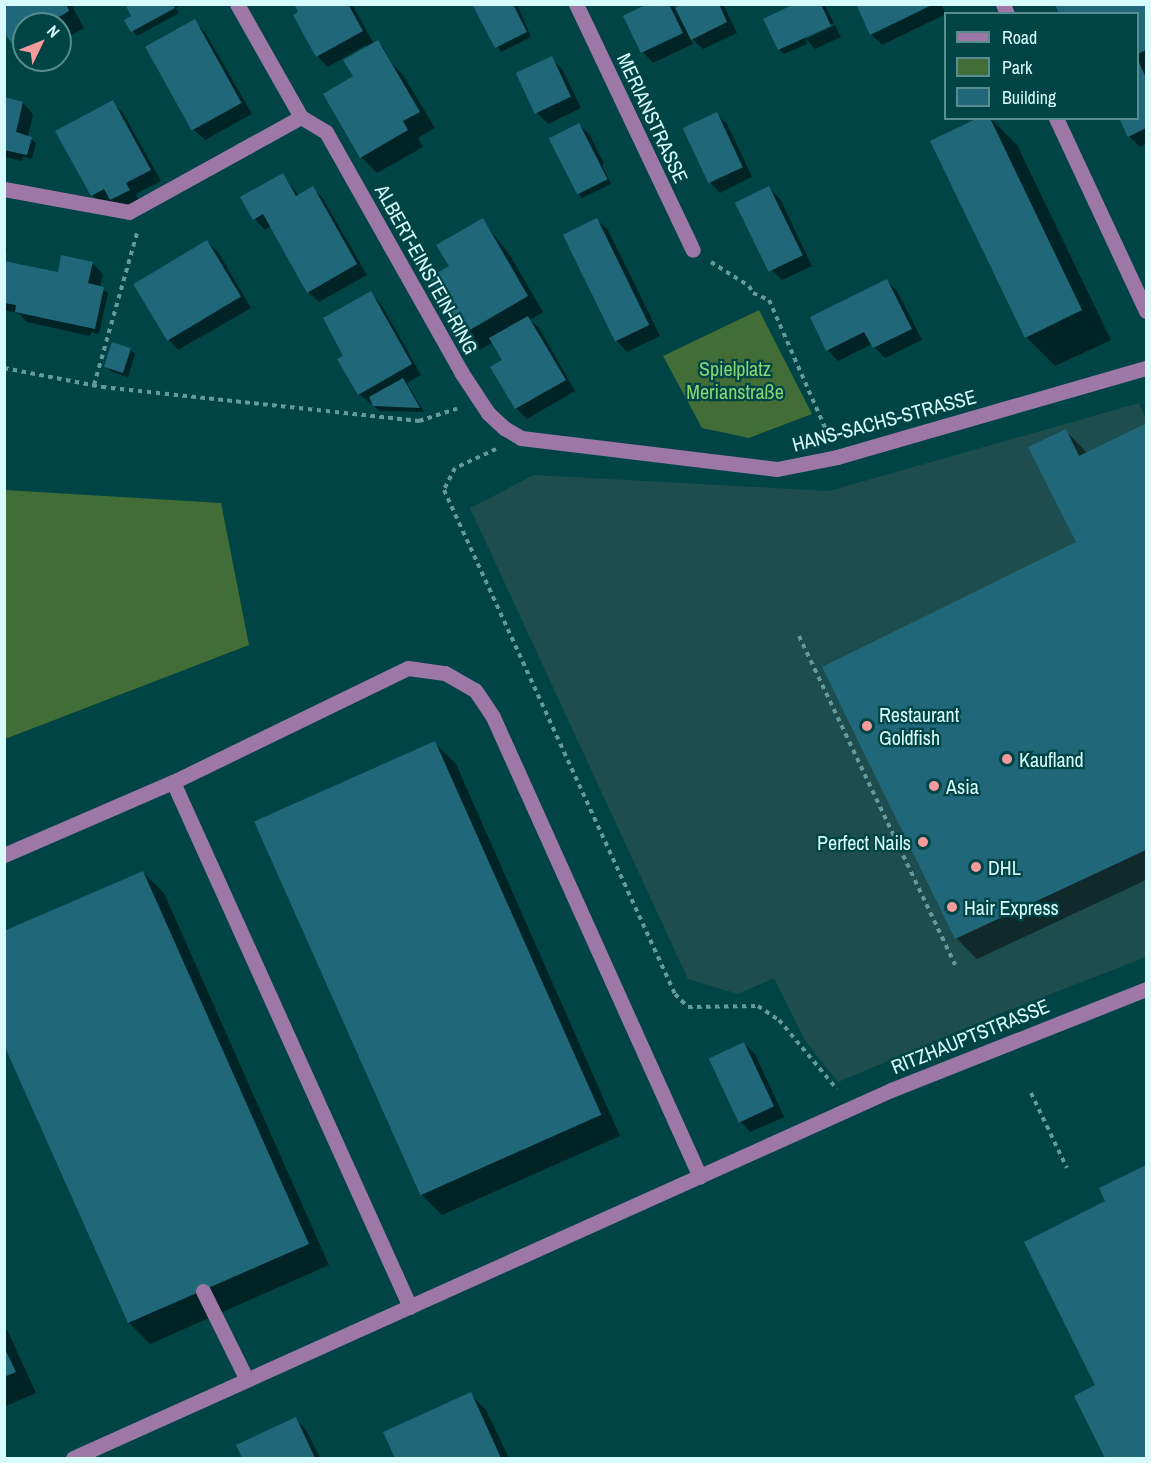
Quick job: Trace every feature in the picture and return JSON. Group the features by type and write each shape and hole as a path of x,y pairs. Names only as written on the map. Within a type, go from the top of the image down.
{"street":[{"name":"ALBERT-EINSTEIN-RING","path":"237,4 301,117 326,132 488,413 504,428 521,438"},
{"name":"MERIANSTRASSE","path":"576,4 693,250"},
{"path":"4,189 129,213 301,117"},
{"path":"1057,120 1146,311"},
{"name":"HANS-SACHS-STRASSE","path":"521,438 777,470 837,457 1146,368"},
{"path":"4,855 173,782 408,668 445,673 475,690 493,717 700,1177"},
{"path":"173,782 410,1307"},
{"name":"RITZHAUPTSTRASSE","path":"73,1458 901,1086 1146,989"},
{"path":"203,1291 247,1380"}],"path":[{"path":"94,385 146,203"},
{"path":"693,250 749,286 753,293 770,300 837,457"},
{"path":"4,368 94,385 419,421 456,410 478,397"},
{"path":"521,438 455,468 444,490 675,994 688,1007 758,1006 779,1020 853,1108"},
{"path":"799,636 955,965"},
{"path":"1031,1093 1067,1168"}],"shaded area":[{"path":"1139,403 1146,419 1146,957 999,1014 838,1082 806,1042 774,978 738,994 688,979 470,508 534,475 829,491"}],"green space":[{"name":"Spielplatz Merianstraße","path":"759,310 812,414 749,438 702,428 663,356"},
{"path":"5,490 221,503 249,645 5,739"}],"building":[{"path":"4,4 66,4 69,11 12,12 12,44 4,32"},
{"path":"125,4 173,4 175,8 131,32 124,20 131,16"},
{"path":"294,4 348,4 363,31 316,57 293,15 298,12"},
{"path":"472,4 513,4 527,32 495,48"},
{"path":"647,4 669,4 683,33 641,53 623,16"},
{"path":"682,4 719,4 727,22 691,40 675,8"},
{"path":"794,4 821,4 831,26 778,50 763,19"},
{"path":"856,4 934,4 870,35"},
{"path":"1055,4 1146,4 1146,50 1139,54 1139,12 1058,12"},
{"path":"195,19 242,103 192,131 145,47"},
{"path":"378,40 420,112 403,121 408,130 360,158 323,94 353,76 343,60"},
{"path":"552,56 571,97 535,114 516,73"},
{"path":"1139,62 1146,78 1146,128 1128,137 1120,120 1139,120"},
{"path":"4,97 23,102 16,132 32,137 27,155 4,150"},
{"path":"113,100 151,170 126,183 130,190 110,200 104,189 91,196 55,131"},
{"path":"717,112 743,167 708,183 683,128"},
{"path":"974,120 991,120 1082,310 1025,338 930,141"},
{"path":"579,123 608,179 577,195 549,138"},
{"path":"283,173 296,196 313,186 357,264 307,293 263,214 253,220 240,197"},
{"path":"769,186 803,255 769,272 735,203"},
{"path":"483,218 528,296 463,334 429,278 449,266 436,245"},
{"path":"597,218 649,325 615,342 563,235"},
{"path":"207,240 241,297 167,341 133,284"},
{"path":"61,255 93,262 88,283 104,287 95,329 15,312 16,305 4,303 4,261 58,272"},
{"path":"887,279 912,329 873,348 864,332 826,351 810,317"},
{"path":"371,291 412,364 358,395 337,359 343,356 323,318"},
{"path":"528,316 566,380 515,409 490,367 502,360 489,338"},
{"path":"112,342 131,348 123,373 104,367"},
{"path":"403,378 420,408 373,406 369,397"},
{"name":"Kaufland","path":"1145,424 1146,850 955,939 822,667 1076,542 1028,447 1066,429 1079,456"},
{"path":"435,741 601,1115 420,1195 254,822"},
{"path":"143,871 309,1244 128,1323 4,1045 4,931"},
{"path":"744,1042 774,1106 739,1123 709,1058"},
{"path":"1146,1165 1146,1458 1105,1458 1074,1396 1095,1385 1024,1242 1105,1201 1099,1188"},
{"path":"4,1347 16,1372 4,1377"},
{"path":"471,1392 501,1458 395,1458 383,1432"},
{"path":"296,1417 315,1458 242,1458 236,1445"}],"place":[{"name":"Restaurant Goldfish","path":"867,726"},
{"name":"Kaufland","path":"1007,759"},
{"name":"Asia","path":"934,786"},
{"name":"Perfect Nails","path":"923,842"},
{"name":"DHL","path":"976,867"},
{"name":"Hair Express","path":"952,907"}]}
